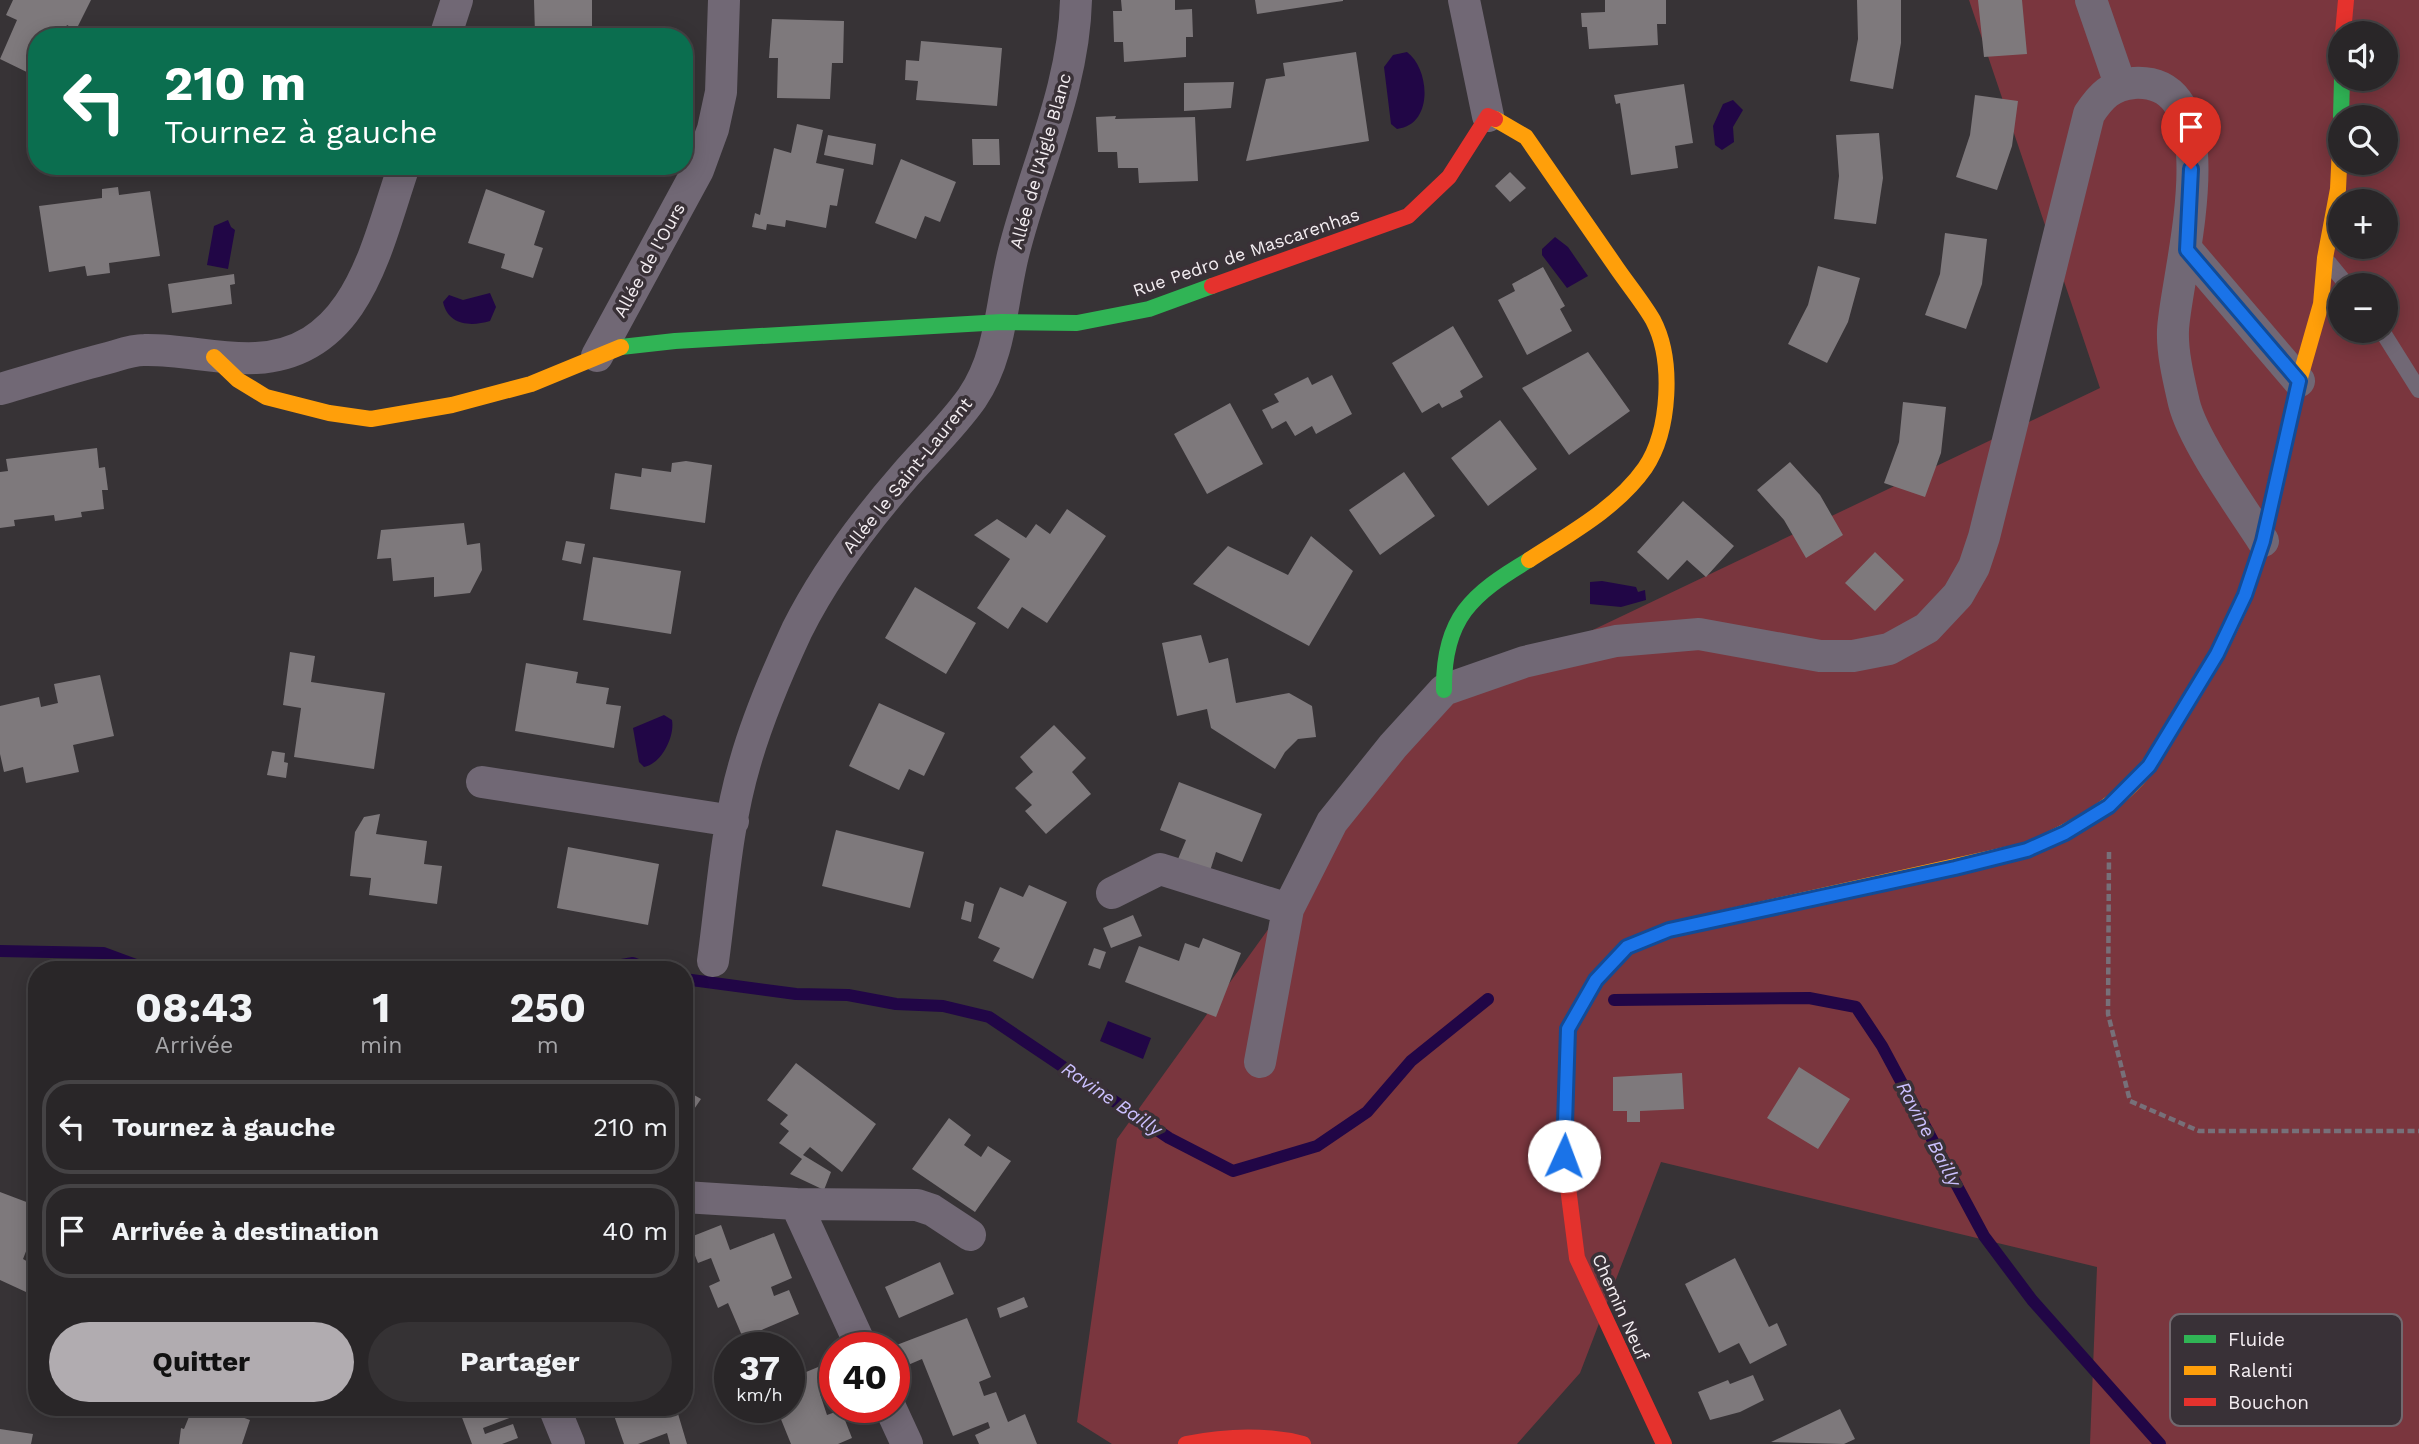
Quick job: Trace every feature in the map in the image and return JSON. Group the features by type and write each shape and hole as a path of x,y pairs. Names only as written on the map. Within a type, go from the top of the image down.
{"street":[{"path":"448,28 457,0"},
{"name":"Allée de l'Ours","path":"597,356 698,170 713,130 721,92 724,0"},
{"name":"Allée de l'Aigle Blanc","path":"1002,322 1014,250 1054,123 1075,26 1076,0"},
{"path":"1444,691 1443,660 1463,610 1482,588 1601,514 1638,479 1663,435 1668,390 1665,354 1654,322 1526,137 1510,125 1488,116 1464,0"},
{"path":"2091,0 2120,85"},
{"path":"2344,21 2346,0"},
{"path":"1260,1062 1288,909 1332,822 1393,746 1444,691 1524,662 1616,641 1699,634 1821,656 1853,656 1889,649 1927,628 1958,595 1974,567 1984,537 2088,114 2102,95 2120,85 2138,83 2154,86 2182,109 2189,124 2193,142 2187,250 2173,330 2185,407 2209,455 2263,541"},
{"name":"Rue Pedro de Mascarenhas","path":"214,357 238,380 266,397 329,414 371,419 452,405 531,384 613,348 675,341 1002,322 1077,323 1149,309 1408,216 1449,177 1488,116"},
{"path":"0,389 141,350 214,357 278,356 334,327 363,281 401,175"},
{"name":"Chemin Neuf","path":"1664,1444 1577,1258 1564,1156 1568,1029 1596,980 1627,947 1669,930 2027,850 2065,833 2109,806 2149,766 2188,705 2245,595 2263,541 2299,381 2321,304 2325,258 2339,175"},
{"path":"2187,250 2299,381"},
{"name":"Allée le Saint-Laurent","path":"713,961 733,821 744,765 766,700 799,628 844,552 973,396 988,367 1002,322"},
{"path":"482,782 733,821"},
{"path":"1112,893 1160,869 1288,909"},
{"path":"693,1198 796,1204 917,1205 932,1210 970,1234"},
{"path":"796,1204 855,1332"},
{"path":"558,1416 569,1444"},
{"path":"897,1423 907,1444"},
{"path":"1186,1444 1208,1439 1279,1436 1303,1444"}],"lane":[{"path":"2325,258 2337,273"},
{"path":"2390,343 2419,390"}],"path":[{"path":"2109,806 2108,1014 2130,1101 2199,1131 2419,1131"}],"shaded area":[{"path":"1969,0 2419,0 2419,1444 2090,1444 2097,1267 1661,1162 1580,1373 1517,1444 1112,1444 1077,1422 1117,1139 1427,709 2100,388"},
{"path":"1407,52 1420,71 1425,95 1417,118 1409,125 1397,129 1391,124 1384,67 1393,55"},
{"path":"1733,100 1743,110 1733,127 1734,142 1722,150 1715,145 1713,126 1723,104"},
{"path":"228,220 235,230 228,269 207,265 214,226"},
{"path":"1555,237 1568,247 1588,276 1567,288 1542,255 1542,249"},
{"path":"490,293 496,307 490,321 482,323 468,324 455,320 443,302 449,295 463,300"},
{"path":"1602,581 1636,587 1638,592 1645,590 1646,600 1621,607 1590,604 1590,582"},
{"path":"664,715 672,720 669,742 656,761 644,767 639,762 633,728"},
{"path":"1108,1021 1151,1038 1143,1059 1100,1041"}],"building":[{"path":"13,0 91,0 77,28 67,25 66,28 28,28 28,73 0,59 17,20 6,15"},
{"path":"534,0 592,0 592,28 535,28"},
{"path":"1121,0 1175,0 1175,10 1192,9 1193,37 1186,37 1186,57 1124,62 1123,42 1114,42 1113,11 1122,11"},
{"path":"1255,0 1343,0 1343,1 1257,14"},
{"path":"1605,0 1666,0 1666,24 1657,24 1658,45 1589,49 1587,27 1582,27 1581,13 1605,12"},
{"path":"1857,0 1901,0 1901,43 1893,89 1850,81 1858,39"},
{"path":"1978,0 2022,0 2027,54 1984,57"},
{"path":"772,19 844,21 843,63 832,63 830,99 777,98 778,58 769,58"},
{"path":"921,41 1002,48 997,106 916,100 918,81 905,80 906,60 919,61"},
{"path":"1356,52 1369,141 1246,161 1266,79 1285,76 1283,63"},
{"path":"1234,82 1231,108 1184,111 1184,83"},
{"path":"1684,84 1693,143 1675,146 1678,168 1631,175 1620,103 1616,104 1614,95"},
{"path":"1975,95 2018,101 2012,146 1997,190 1956,177 1970,135"},
{"path":"1116,116 1115,119 1195,117 1198,181 1139,183 1138,168 1118,168 1117,152 1098,152 1096,117"},
{"path":"797,124 823,130 816,163 844,169 837,206 830,205 826,228 786,220 785,227 767,224 766,230 752,227 755,213 760,215 774,148 791,153"},
{"path":"1879,133 1883,178 1876,224 1834,219 1839,176 1836,135"},
{"path":"828,135 876,144 873,165 824,155"},
{"path":"972,139 999,139 1000,165 973,165"},
{"path":"901,159 956,182 940,222 925,216 916,239 875,223"},
{"path":"1510,172 1526,188 1510,202 1495,186"},
{"path":"118,187 119,195 150,191 160,256 109,263 110,273 87,276 85,266 49,272 39,206 102,198 102,189"},
{"path":"486,189 545,211 534,245 543,248 533,278 501,268 505,254 468,243"},
{"path":"1945,233 1987,239 1982,284 1966,329 1925,315 1940,274"},
{"path":"1818,266 1860,278 1848,322 1827,363 1788,344 1808,305"},
{"path":"1543,267 1565,306 1560,309 1572,331 1527,355 1498,300 1515,291 1512,284"},
{"path":"234,274 235,284 230,285 232,304 172,313 168,284"},
{"path":"1453,326 1483,377 1460,391 1463,397 1442,408 1439,403 1422,413 1392,363"},
{"path":"1588,352 1630,411 1569,455 1522,388"},
{"path":"1332,375 1352,414 1316,434 1312,426 1295,436 1286,421 1272,429 1262,410 1279,402 1274,394 1308,377 1312,385"},
{"path":"1903,402 1946,407 1941,453 1925,497 1884,483 1899,442"},
{"path":"1230,403 1263,464 1207,494 1174,434"},
{"path":"1500,420 1537,469 1488,506 1451,458"},
{"path":"97,448 99,468 105,467 108,490 102,490 104,509 81,512 82,517 55,521 54,515 14,520 15,526 0,528 0,472 8,471 6,459"},
{"path":"686,461 712,465 705,523 610,509 615,473 641,477 642,468 671,472 672,463"},
{"path":"1790,462 1820,495 1843,535 1806,558 1784,520 1757,490"},
{"path":"1404,472 1435,516 1380,555 1349,510"},
{"path":"1683,501 1734,546 1706,577 1687,560 1668,580 1637,552"},
{"path":"1067,509 1106,536 1047,623 1022,607 1008,629 977,608 1010,559 974,535 997,519 1026,538 1036,524 1050,534"},
{"path":"464,523 467,545 480,543 482,570 470,593 434,597 434,577 393,581 391,558 377,559 381,530"},
{"path":"1311,536 1353,571 1309,646 1193,584 1228,546 1288,575"},
{"path":"566,541 585,544 581,564 562,560"},
{"path":"1875,552 1904,580 1875,611 1845,583"},
{"path":"593,557 681,571 671,634 583,620"},
{"path":"915,587 976,623 946,674 885,638"},
{"path":"1201,635 1209,663 1228,658 1236,703 1289,693 1312,706 1316,737 1298,739 1285,752 1275,769 1211,728 1207,709 1177,716 1162,643"},
{"path":"290,652 315,656 311,682 385,693 374,769 294,757 301,708 283,705"},
{"path":"526,663 578,672 576,683 609,688 606,704 621,706 614,748 515,731"},
{"path":"100,675 114,736 73,745 79,772 26,783 23,767 4,772 0,754 0,706 39,697 41,707 58,703 54,684"},
{"path":"879,703 945,733 924,776 909,769 899,790 849,766"},
{"path":"1054,725 1086,758 1072,772 1091,794 1046,834 1025,811 1032,805 1015,788 1033,772 1020,757"},
{"path":"272,751 285,753 284,762 288,763 286,778 267,775"},
{"path":"1179,782 1262,814 1242,862 1216,852 1210,871 1178,859 1186,840 1160,830"},
{"path":"380,814 376,834 427,841 424,864 442,866 437,904 369,895 371,878 350,876 355,832 364,817"},
{"path":"836,830 924,852 910,908 822,886"},
{"path":"568,847 659,864 648,925 557,908"},
{"path":"1029,885 1067,902 1033,979 993,961 1000,948 978,938 1000,887 1023,897"},
{"path":"965,901 974,904 971,922 961,919"},
{"path":"1133,915 1142,936 1111,948 1103,928"},
{"path":"1203,938 1241,953 1216,1017 1125,982 1139,946 1179,961 1185,943 1199,948"},
{"path":"1094,948 1106,952 1100,969 1088,965"},
{"path":"796,1063 876,1124 842,1172 810,1147 803,1155 831,1172 824,1190 790,1174 802,1159 779,1143 789,1131 780,1124 788,1115 767,1100"},
{"path":"1799,1067 1850,1099 1818,1149 1767,1118"},
{"path":"1682,1073 1684,1109 1640,1111 1640,1122 1627,1122 1627,1111 1613,1111 1613,1077"},
{"path":"693,1094 701,1099 693,1111"},
{"path":"949,1118 971,1135 964,1145 981,1157 988,1146 1011,1161 975,1212 912,1169"},
{"path":"0,1192 28,1203 28,1246 23,1259 28,1262 28,1287 26,1292 0,1280"},
{"path":"721,1225 730,1250 774,1233 792,1278 771,1287 774,1296 789,1290 799,1314 757,1332 740,1332 728,1303 718,1308 709,1286 720,1281 711,1258 698,1263 693,1250 693,1236"},
{"path":"1735,1258 1769,1327 1777,1323 1787,1345 1750,1364 1739,1343 1719,1353 1685,1284"},
{"path":"940,1262 954,1294 899,1318 885,1287"},
{"path":"1024,1297 1028,1307 1000,1318 997,1308"},
{"path":"967,1318 991,1377 979,1382 984,1396 996,1392 1008,1422 1025,1414 1037,1444 979,1444 975,1435 990,1428 988,1422 953,1436 922,1359 910,1364 910,1340"},
{"path":"819,1367 819,1423 846,1423 852,1438 838,1444 791,1444 782,1423 805,1423 805,1372"},
{"path":"1753,1375 1764,1400 1740,1412 1710,1420 1698,1392 1728,1380 1730,1384"},
{"path":"1840,1409 1855,1439 1844,1444 1771,1442"},
{"path":"189,1416 239,1416 250,1420 242,1444 179,1444 181,1428 184,1429"},
{"path":"461,1416 514,1416 483,1428 485,1434 513,1424 518,1438 502,1444 472,1444"},
{"path":"614,1416 679,1416 687,1444 670,1444 667,1433 638,1444 624,1444"},
{"path":"0,1429 33,1434 31,1444 0,1444"}],"waterway":[{"name":"Ravine Bailly","path":"0,951 103,953 125,961"},
{"name":"Ravine Bailly","path":"693,980 796,994 848,995 896,1004 943,1006 989,1017 1169,1138 1233,1171 1317,1146 1367,1112 1411,1061 1488,999"},
{"name":"Ravine Bailly","path":"1614,1000 1809,998 1856,1007 1882,1046 1984,1236 2032,1300 2160,1444"}],"traffic: fast":[{"path":"2341,105 2342,91"},
{"path":"621,347 675,341 1002,322 1077,323 1149,309 1212,286"},
{"path":"1444,690 1445,665 1455,626 1477,597 1529,560"}],"traffic: slow":[{"path":"1495,119 1526,137 1644,306 1660,336 1666,375 1660,435 1645,468 1607,508 1529,560"},
{"path":"2275,486 2299,381 2321,304 2325,258 2339,175"},
{"path":"214,357 238,380 266,397 329,413 371,419 452,405 531,384 621,347"},
{"path":"1619,955 1627,947 1669,930 2027,850 2100,811 2131,785 2157,753"}],"traffic: jam":[{"path":"2344,21 2346,0"},
{"path":"1212,286 1408,216 1449,177 1488,116 1495,119"},
{"path":"2157,753 2204,676 2236,615 2259,554 2275,486"},
{"path":"1619,955 1596,980 1568,1029 1564,1156 1577,1258 1664,1444"},
{"path":"1186,1444 1245,1437 1303,1444"}],"route":[{"path":"1564,1156 1568,1029 1596,980 1627,947 1669,930 2027,850 2065,833 2109,806 2149,766 2182,715 2217,654 2245,595 2263,541 2299,381 2187,250 2191,169"}]}
